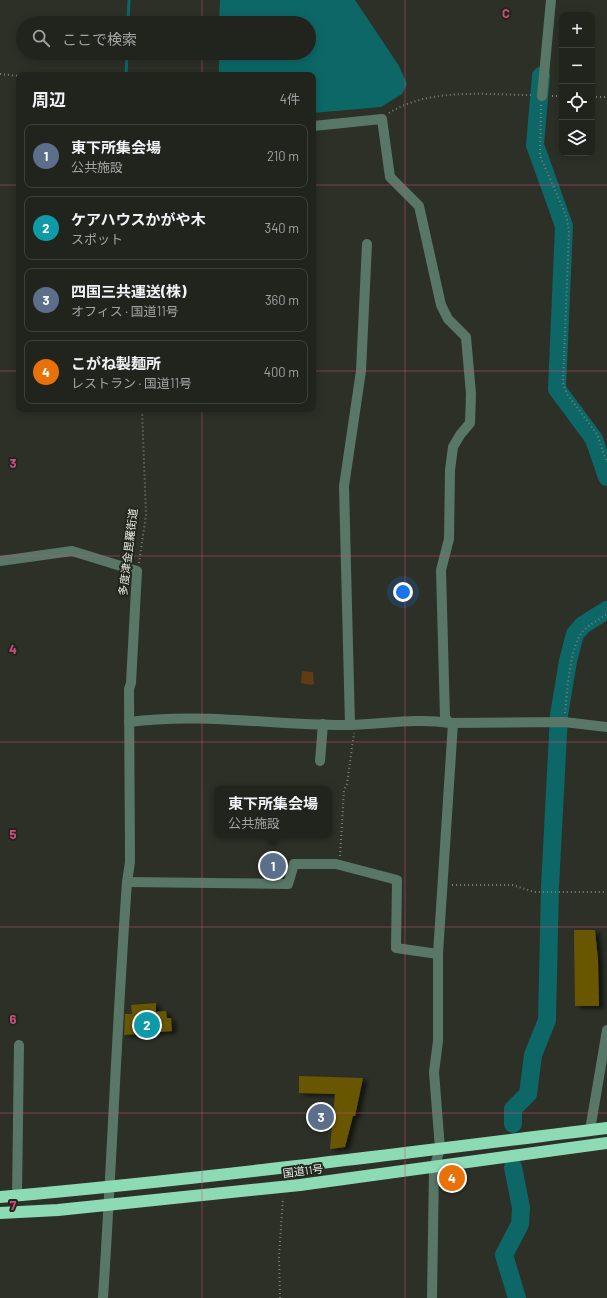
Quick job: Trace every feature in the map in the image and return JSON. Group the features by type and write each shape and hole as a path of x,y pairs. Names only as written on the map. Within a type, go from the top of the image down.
{"highway":[{"name":"国道11号","path":"0,1197 108,1187 440,1149 607,1128"},
{"name":"国道11号","path":"0,1213 58,1210 284,1187 434,1168 607,1143"}],"street":[{"path":"539,95 551,0"},
{"path":"316,126 382,119 390,177 419,206 441,305 448,319 466,336 471,394 470,423 460,435 453,447 450,470 449,539 441,570 445,718 452,724"},
{"path":"353,724 344,486 361,371 367,244"},
{"path":"0,561 72,551 137,571"},
{"name":"多度津金毘羅街道","path":"103,1298 109,1204 108,1187 117,1013 127,882 130,862 129,689 131,682 137,571"},
{"path":"129,722 160,718 324,724 432,720 452,724 561,722 607,727"},
{"path":"320,761 324,724"},
{"path":"432,1298 434,1168 440,1149 434,1072 438,1041 438,954 452,724"},
{"path":"127,882 288,884 294,864 339,865 397,880 396,948 438,954"},
{"path":"590,1130 607,1030"},
{"path":"17,1196 19,1045"}],"path":[{"path":"0,74 16,76"},
{"path":"382,119 402,106 438,96 539,95 540,156 566,215 569,231 563,383 567,394 597,434 607,462"},
{"path":"595,97 607,97"},
{"name":"多度津金毘羅街道","path":"137,571 142,554 146,516 142,412"},
{"path":"561,722 577,640 584,630 607,614"},
{"path":"339,865 344,790 347,784 353,724"},
{"path":"443,885 513,885 534,892 607,892"},
{"path":"280,1298 279,1256 284,1187"}],"shaded area":[{"path":"302,671 313,672 314,684 311,685 301,683"}],"water":[{"path":"220,0 355,0 399,66 407,84 402,94 381,107 316,113 316,72 219,72 219,60 316,60 316,16 219,16"}],"building":[{"path":"266,853 275,853 275,857 278,857 278,877 265,877"},
{"path":"574,930 595,930 598,960 599,1006 575,1006"},
{"path":"156,1003 156,1012 166,1011 167,1018 171,1018 172,1031 124,1035 125,1014 132,1014 131,1005"},
{"path":"299,1076 363,1078 355,1116 353,1116 345,1147 330,1149 335,1094 299,1093"}],"waterway":[{"path":"128,16 129,0"},
{"path":"126,72 127,60"},
{"path":"541,76 535,145 564,226 557,389 594,439 607,477"},
{"path":"513,1124 513,1109 528,1094 533,1055 547,1020 550,887 559,715 568,661 575,634 583,625 607,610"},
{"path":"513,1167 521,1208 520,1224 504,1255 517,1298"}],"place":[{"name":"東下所集会場","path":"273,866"},
{"name":"ケアハウスかがや木","path":"147,1025"},
{"name":"四国三共運送(株)","path":"321,1117"},
{"name":"こがね製麺所","path":"452,1178"}]}
